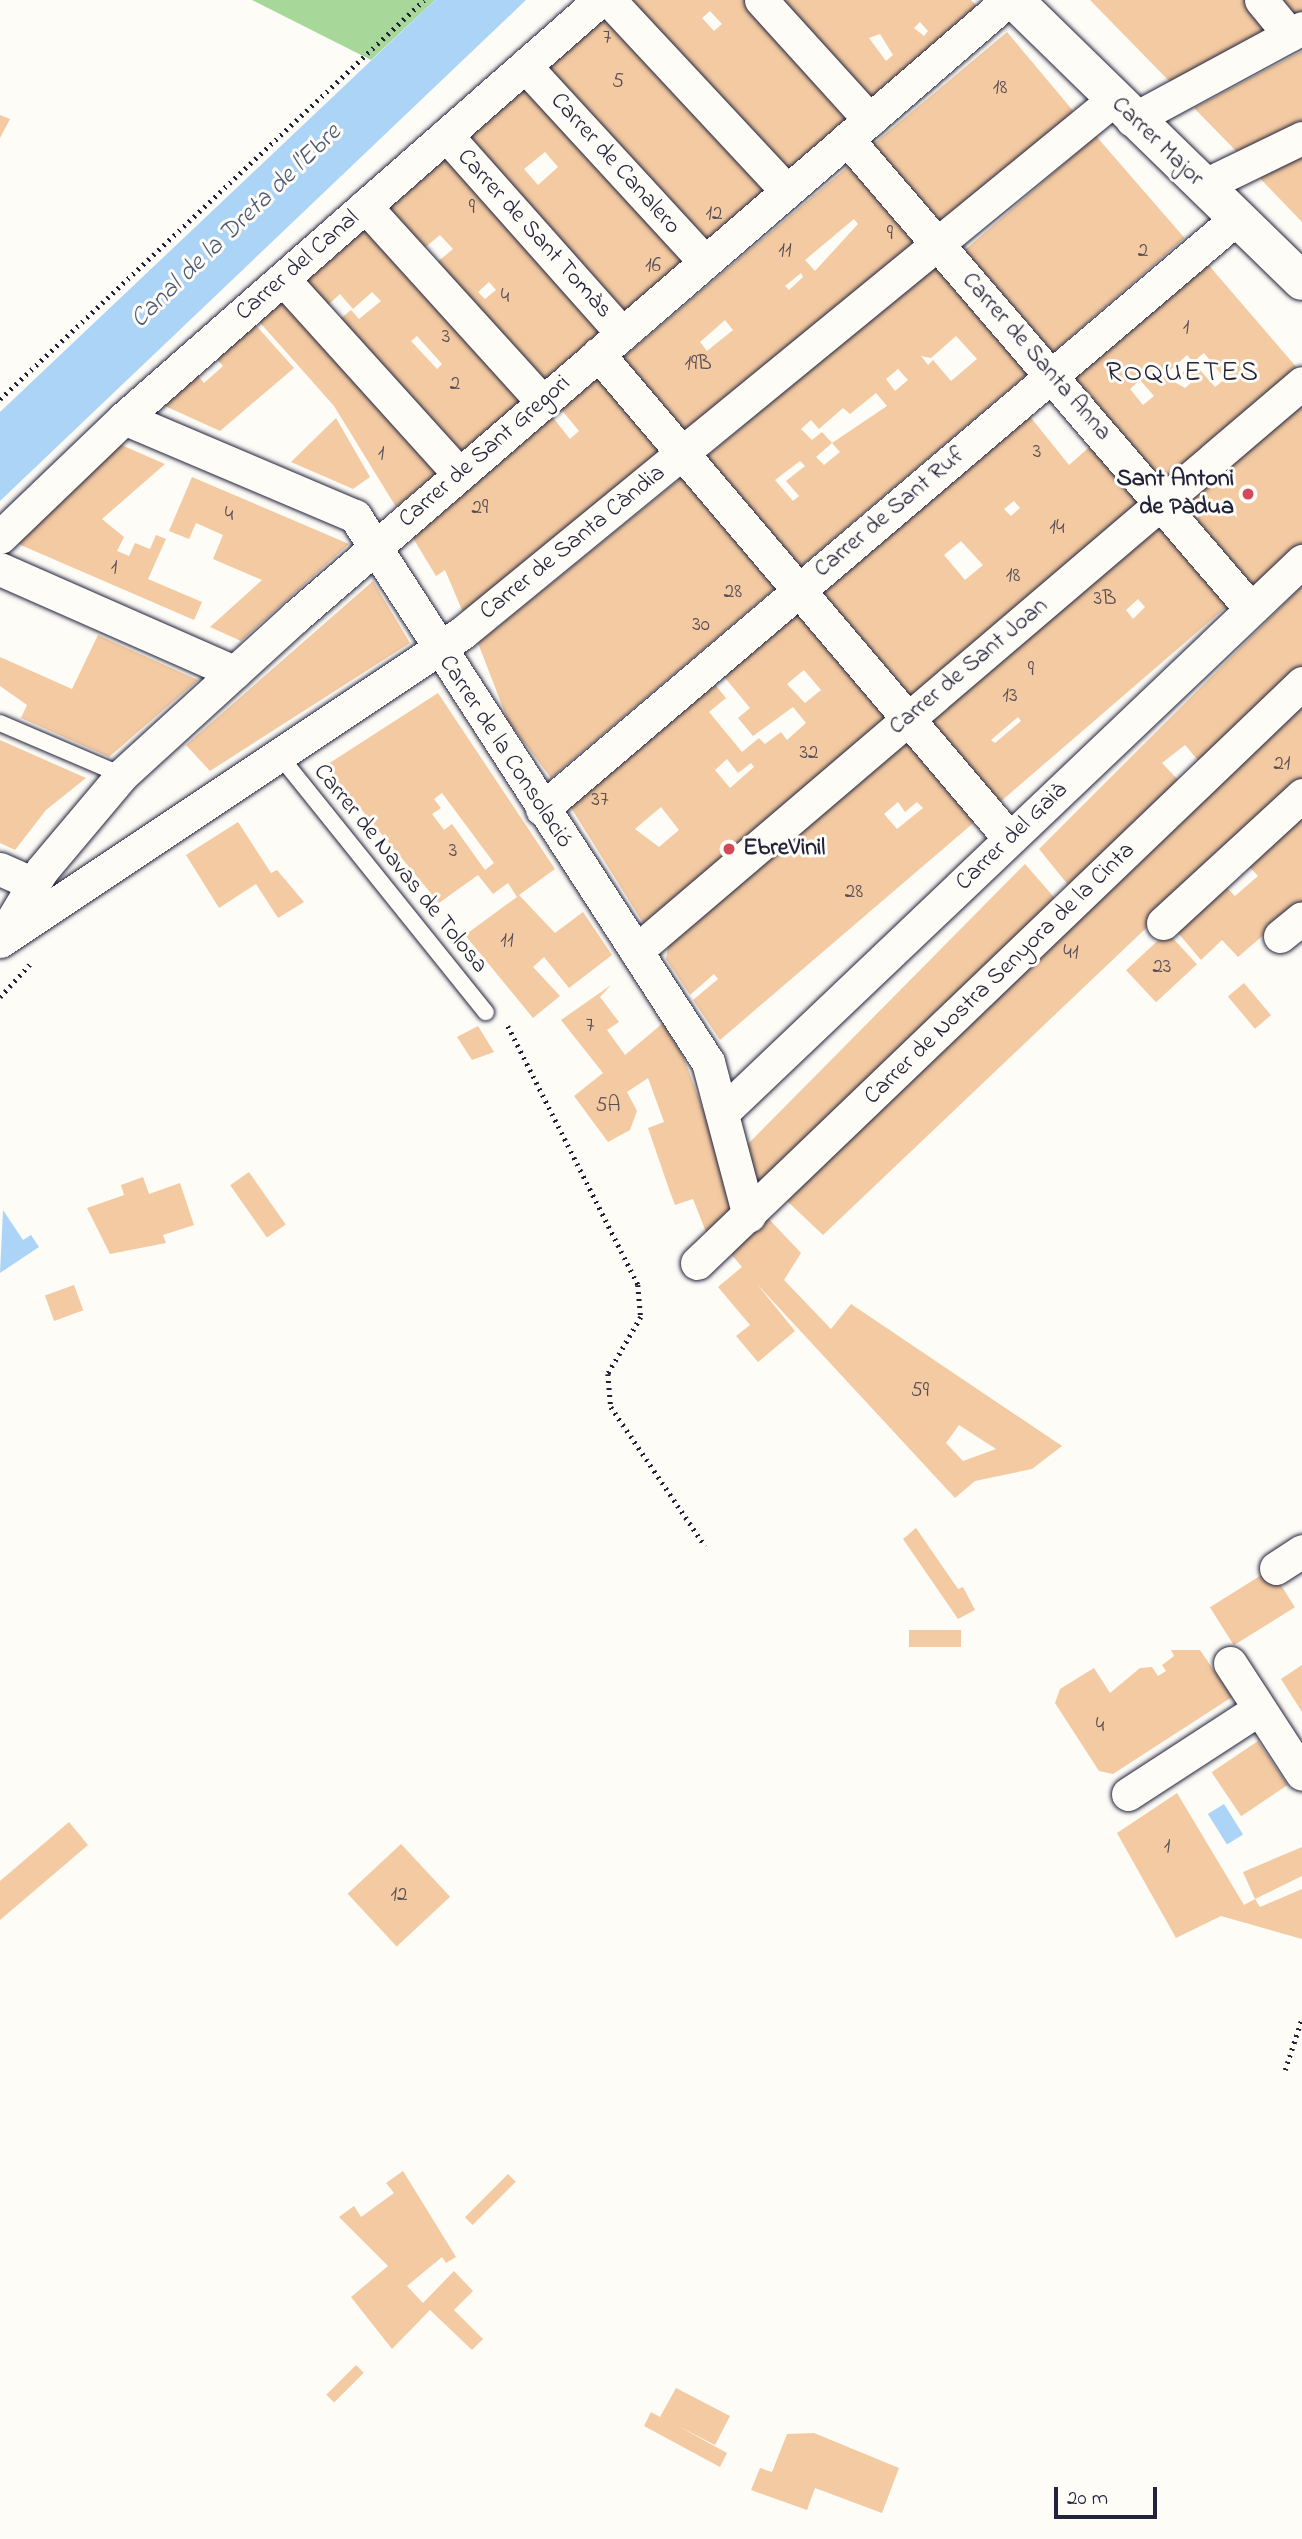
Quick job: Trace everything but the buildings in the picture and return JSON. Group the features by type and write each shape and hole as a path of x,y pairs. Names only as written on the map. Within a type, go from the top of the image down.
{"street":[{"name":"Carrer del Canal","path":"0,537 124,418 600,0"},
{"path":"608,0 787,191"},
{"name":"Carrer de Santa Anna","path":"761,0 858,129 938,242 1251,609"},
{"name":"Carrer de Sant Gregori","path":"0,941 34,884 122,775 376,546 1011,0"},
{"name":"Carrer Major","path":"1011,0 1302,281"},
{"path":"1261,0 1296,31"},
{"name":"Carrer de Santa Càndia","path":"0,941 438,649 684,452 938,242 1122,110 1296,31"},
{"name":"Carrer de Canalero","path":"526,66 705,262"},
{"name":"Carrer de Sant Tomàs","path":"446,135 622,333"},
{"path":"1203,186 1302,138"},
{"path":"365,206 543,402"},
{"name":"Carrer de Sant Ruf","path":"542,809 1237,218"},
{"path":"283,279 459,474"},
{"path":"598,354 684,452 906,720 1010,839"},
{"name":"Carrer de Sant Joan","path":"636,951 1302,383"},
{"name":"Carrer de la Consolació","path":"124,418 355,516 438,649 708,1062 750,1216"},
{"name":"Carrer del Gaià","path":"722,1113 1302,561"},
{"path":"0,569 234,672"},
{"name":"Carrer de Nostra Senyora de la Cinta","path":"696,1263 750,1216 1302,683"},
{"path":"1163,923 1302,795"},
{"path":"0,869 34,884"},
{"path":"1230,1663 1302,1774"},
{"path":"1128,1794 1259,1709"}],"lane":[{"path":"0,723 122,775"},
{"name":"Carrer de Navas de Tolosa","path":"279,755 486,1012"}],"path":[{"path":"0,399 424,0"},
{"path":"486,1012 515,1031 638,1285 641,1317 608,1374 611,1407 705,1546"},
{"path":"1285,2070 1302,2018"}],"green space":[{"path":"252,0 435,0 371,60"}],"water":[{"name":"Canal de la Dreta de l'Ebre","path":"435,0 526,0 0,501 0,412"},
{"path":"3,1210 23,1240 31,1235 39,1247 0,1273"},
{"path":"1224,1804 1243,1835 1227,1845 1208,1814"}],"place":[{"name":"Sant Antoni de Pàdua","path":"1248,494"},
{"name":"EbreVinil","path":"729,849"}],"district":[{"name":"ROQUETES","path":"1183,374"}]}
